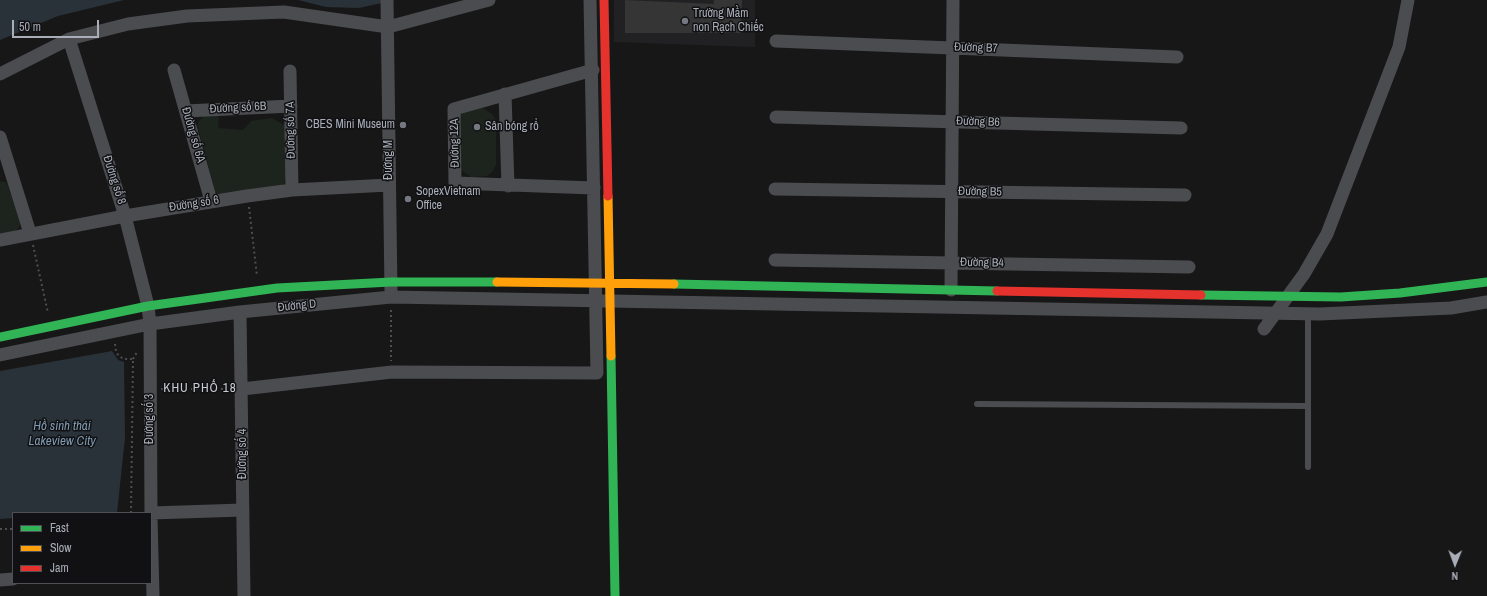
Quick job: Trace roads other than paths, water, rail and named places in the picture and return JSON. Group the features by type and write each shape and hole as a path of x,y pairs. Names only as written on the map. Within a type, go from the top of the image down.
{"street":[{"name":"Đường M","path":"387,0 391,297"},
{"path":"0,74 69,39 128,24 187,16 284,12 388,27 489,0"},
{"path":"590,0 593,70 594,188 603,300 616,596"},
{"path":"602,282 604,0"},
{"path":"951,290 953,0"},
{"path":"1264,329 1304,274 1327,234 1399,47 1408,0"},
{"name":"Đường số 8","path":"69,39 125,216 148,306 150,324"},
{"name":"Đường B7","path":"776,41 1177,57"},
{"name":"Đường số 6A","path":"174,70 211,201"},
{"name":"Đường số 7A","path":"290,70 292,190"},
{"name":"Đường 12A","path":"593,70 454,109 455,183 594,188"},
{"path":"505,94 508,186"},
{"name":"Đường số 6B","path":"186,111 290,106"},
{"name":"Đường B6","path":"776,117 1181,128"},
{"path":"0,137 5,170 30,233"},
{"name":"Đường số 6","path":"0,240 30,233 211,201 292,190 389,185"},
{"name":"Đường B5","path":"775,189 1185,195"},
{"name":"Đường B4","path":"775,260 1189,267"},
{"name":"Đường D","path":"0,337 148,306 259,291 391,282 602,282 1341,297 1400,293 1487,282"},
{"name":"Đường D","path":"0,355 150,324 240,312 391,297 1274,314 1451,308 1487,302"},
{"path":"242,389 392,372 597,373 603,300"},
{"name":"Đường số 4","path":"240,312 244,596"},
{"name":"Đường số 3","path":"150,324 151,512"},
{"path":"152,513 243,510"},
{"path":"152,576 153,596"},
{"path":"0,580 12,579"}],"lane":[{"path":"1308,314 1308,467"},
{"path":"977,404 1308,406"}],"water":[{"path":"0,0 124,0 58,16 0,40"},
{"path":"298,0 395,0 359,8 326,7"},
{"name":"Hồ sinh thái Lakeview City","path":"112,351 118,360 124,362 125,438 117,512 12,512 12,518 0,519 0,371"}],"place":[{"name":"Trường Mầm non Rạch Chiếc","path":"685,21"},
{"name":"CBES Mini Museum","path":"403,125"},
{"name":"Sân bóng rổ","path":"477,127"},
{"name":"SopexVietnam Office","path":"408,199"}],"district":[{"name":"KHU PHỐ 18","path":"200,389"}]}
